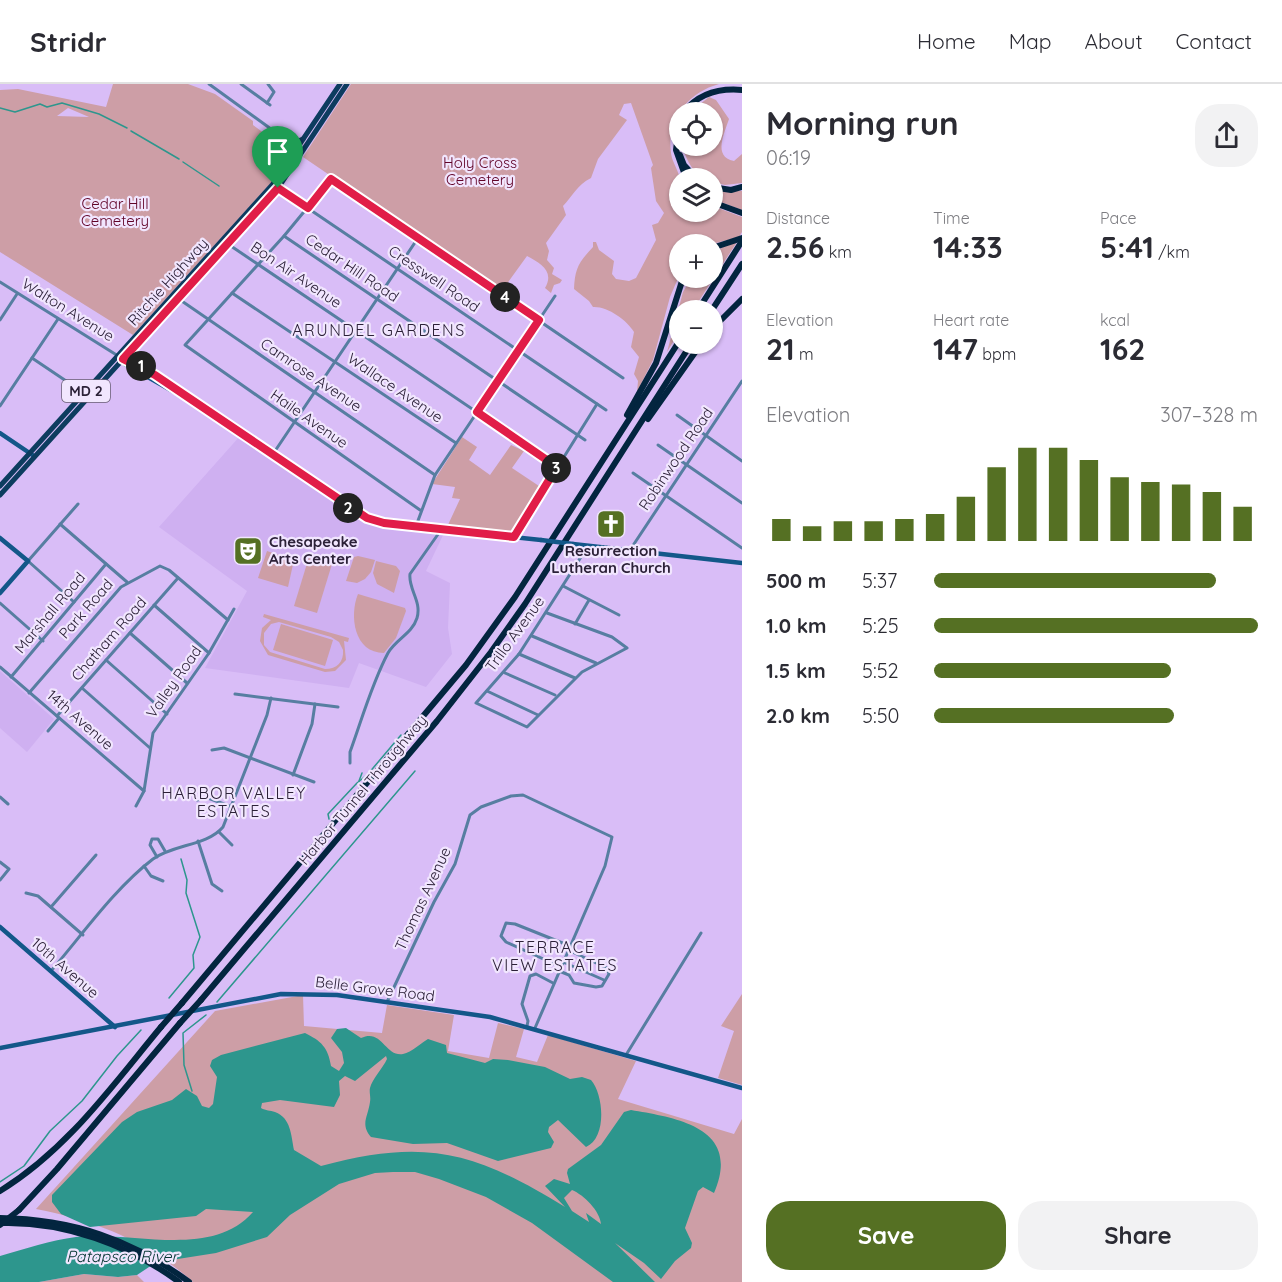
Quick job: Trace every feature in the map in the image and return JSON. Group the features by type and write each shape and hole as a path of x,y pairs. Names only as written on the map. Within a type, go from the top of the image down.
{"highway":[{"path":"693,102 709,93 742,90"},
{"path":"723,189 731,190 742,187"},
{"path":"723,206 742,213"},
{"path":"723,244 732,240 742,240"},
{"path":"704,300 742,240"},
{"path":"719,300 742,264"},
{"path":"570,511 652,372 680,288"},
{"path":"723,318 742,299"},
{"name":"Harbor Tunnel Throughway","path":"0,1191 36,1167 59,1146 460,674 500,620 671,354"},
{"name":"Harbor Tunnel Throughway","path":"0,1224 19,1210 57,1169 475,674 525,604 685,354"},
{"path":"626,445 642,428 694,354"},
{"path":"0,1218 62,1226 128,1244 189,1282"},
{"name":"Harbor Tunnel Throughway","path":"0,1224 62,1226"},
{"path":"62,1226 128,1251 179,1282"}],"main road":[{"name":"Ritchie Highway","path":"225,242 301,150 305,138 340,84"},
{"name":"Ritchie Highway","path":"0,486 32,455 225,242 278,188 301,150 347,84"},
{"path":"283,138 296,142 305,138"},
{"name":"Ritchie Highway","path":"0,495 84,393 120,357"}],"street":[{"path":"209,84 301,150"},
{"path":"241,84 268,104 274,92 268,84"},
{"path":"208,320 284,237 331,179 623,378"},
{"name":"Cresswell Road","path":"278,188 606,410"},
{"name":"Cedar Hill Road","path":"284,237 585,440"},
{"path":"272,455 418,238"},
{"name":"Bon Air Avenue","path":"225,242 564,471"},
{"name":"Walton Avenue","path":"0,282 120,357"},
{"name":"Wallace Avenue","path":"232,293 456,443"},
{"path":"0,320 18,294"},
{"path":"416,526 420,510 435,475 555,296"},
{"name":"Camrose Avenue","path":"175,297 435,475"},
{"path":"0,406 58,319"},
{"name":"Haile Avenue","path":"208,320 185,345 420,510"},
{"path":"120,357 124,364 154,377 198,405"},
{"path":"120,357 172,387 367,518 416,526 742,563"},
{"path":"32,358 84,393"},
{"name":"Robinwood Road","path":"630,550 742,381"},
{"path":"514,537 597,404"},
{"path":"677,415 742,461"},
{"path":"0,433 32,455"},
{"path":"658,445 742,503"},
{"path":"633,473 742,548"},
{"path":"0,593 78,504"},
{"path":"60,524 128,582"},
{"path":"350,763 350,752 388,653 411,629 417,619 417,599 410,582 410,574 442,529"},
{"path":"0,538 74,603"},
{"name":"Trillo Avenue","path":"538,715 527,727 476,703 505,673 532,636 588,546"},
{"name":"Marshall Road","path":"11,677 106,564"},
{"name":"Park Road","path":"29,693 128,582 163,566 228,620"},
{"name":"Chatham Road","path":"48,731 82,688 178,578"},
{"path":"563,586 619,615"},
{"path":"575,624 589,600"},
{"path":"0,603 43,640"},
{"path":"154,605 209,653"},
{"name":"Valley Road","path":"136,806 144,791 153,733 209,653 234,609"},
{"path":"487,691 538,715 576,678 597,663 627,648 612,637 547,613"},
{"path":"130,633 188,684"},
{"path":"532,636 597,663"},
{"path":"519,654 576,678"},
{"path":"106,660 167,714"},
{"name":"14th Avenue","path":"0,667 144,791"},
{"path":"505,673 556,696"},
{"path":"82,688 150,748"},
{"path":"235,694 338,707"},
{"path":"51,971 144,866 166,851 219,832 232,807 267,716 271,698"},
{"path":"293,775 312,724 315,704"},
{"path":"212,750 219,747 314,782"},
{"name":"Thomas Avenue","path":"387,1002 434,902 455,864 468,819 476,809 511,796 523,795 612,837 608,860 569,948"},
{"path":"0,797 8,804"},
{"path":"197,800 204,797 232,807"},
{"path":"219,832 232,845"},
{"path":"157,857 150,845 152,839 158,839 166,851"},
{"path":"198,841 212,884 222,891"},
{"path":"51,907 96,855"},
{"path":"0,862 9,869 0,880"},
{"path":"144,866 151,876 163,881"},
{"path":"26,894 34,894 83,934"},
{"path":"506,923 515,924 569,948 609,969 609,974 600,987 574,983 560,969 506,942 501,936 502,929 506,923"},
{"name":"10th Avenue","path":"0,927 115,1027"},
{"path":"626,1054 701,933"},
{"path":"535,1028 569,948"},
{"path":"563,962 604,980"},
{"path":"527,1026 528,1021 522,1004 530,976 536,974 553,983"},
{"name":"Belle Grove Road","path":"0,1048 293,993 319,993 489,1017 535,1028 742,1088"}],"shaded area":[{"path":"240,436 359,516 383,525 444,533 426,571 450,583 448,628 452,654 426,687 359,663 349,688 205,668 247,591 159,527"},
{"path":"0,671 54,719 27,752 0,728"}],"green space":[{"name":"Cedar Hill Cemetery","path":"113,84 188,84 215,94 253,121 253,125 292,154 271,183 133,335 0,252 0,90 18,89 106,107","holes":["68,108 89,117 57,116"]},
{"name":"Holy Cross Cemetery","path":"351,84 719,84 707,88 688,102 669,102 669,156 672,156 676,168 669,168 669,222 723,222 723,210 742,217 742,232 739,237 723,241 723,234 669,234 669,288 674,288 653,360 637,392 638,381 634,374 639,357 631,347 634,332 631,327 610,311 593,307 574,289 578,266 593,247 593,242 596,242 599,250 614,261 612,274 616,279 629,281 636,278 656,240 652,225 658,223 664,213 656,201 651,168 653,165 631,103 624,104 619,115 627,120 598,159 591,178 578,188 563,206 566,215 546,243 549,251 547,260 554,268 552,274 562,280 554,285 551,293 545,288 548,277 545,268 527,256 501,292 303,157"},
{"path":"709,97 717,102 703,102"},
{"path":"723,110 729,119 723,137"},
{"path":"742,154 742,183 723,184 723,168 692,168 686,156 723,155 734,161"},
{"path":"723,191 742,191 742,210 723,203"},
{"path":"737,242 723,264 723,247"},
{"path":"685,288 707,288 699,300 681,300"},
{"path":"462,437 477,447 469,460 490,475 511,445 524,451 512,468 542,488 513,536 447,527 460,499 452,498 455,487 432,484"},
{"path":"267,551 294,560 288,587 258,578"},
{"path":"309,557 332,564 317,613 294,606"},
{"path":"354,557 375,560 371,572 357,583 346,581"},
{"path":"376,561 396,566 400,571 394,593 377,584 373,573"},
{"path":"358,594 405,608 406,611 396,638 384,653 366,647 356,632 354,612"},
{"path":"264,614 349,638 348,642 344,641 346,660 335,671 325,672 268,655 260,641 262,628 271,620 263,617","holes":["279,622 331,637 339,642 343,654 339,664 329,669 270,652 264,645 264,633 271,624"]},
{"path":"281,624 333,640 325,666 273,650"},
{"path":"742,994 742,1085 718,1078 734,1031 721,1026"},
{"path":"303,995 304,1026 382,1033 387,1005 454,1015 448,1051 489,1058 498,1023 524,1029 516,1057 537,1062 548,1035 636,1061 618,1099 734,1134 742,1119 742,1282 193,1282 158,1255 120,1235 79,1219 36,1209 215,1011"},
{"path":"84,1274 118,1277 137,1275 144,1282 39,1282"}],"water":[{"name":"Patapsco River","path":"346,1028 361,1038 368,1036 379,1039 397,1054 410,1051 428,1039 446,1045 447,1053 485,1063 493,1059 508,1060 545,1067 570,1079 582,1077 591,1080 601,1105 597,1135 586,1147 558,1120 549,1127 548,1132 554,1142 551,1148 498,1161 447,1143 413,1144 371,1137 365,1124 370,1088 387,1059 386,1056 355,1081 345,1076 339,1081 340,1095 334,1107 280,1100 262,1103 261,1108 275,1112 284,1118 294,1150 321,1166 358,1157 390,1153 420,1152 448,1155 503,1173 565,1207 545,1186 554,1179 570,1184 568,1169 601,1145 624,1112 631,1110 668,1117 701,1130 712,1140 719,1154 720,1171 714,1193 703,1187 698,1191 685,1228 692,1243 691,1248 675,1261 661,1279 644,1263 615,1243 655,1282 613,1282 532,1223 486,1197 415,1172 393,1172 375,1173 339,1184 290,1215 267,1237 216,1253 165,1261 137,1275 118,1277 84,1274 39,1282 0,1282 0,1256 48,1242 98,1236 193,1239 215,1235 236,1227 253,1212 206,1209 196,1216 90,1227 61,1214 52,1202 52,1195 122,1122 137,1112 172,1100 186,1089 197,1096 202,1106 209,1108 213,1104 217,1077 210,1066 212,1060 221,1055 305,1033 323,1045 331,1066 339,1071 344,1063 342,1052 331,1038 337,1029","holes":["572,1190 595,1209 601,1224 586,1213 589,1222 572,1211 564,1198"]}],"waterway":[{"path":"0,108 15,112 40,104 47,107 62,103 99,114 127,128"},
{"path":"131,131 179,159"},
{"path":"183,162 219,186"},
{"path":"329,819 328,814 368,774 401,735"},
{"path":"217,1002 415,771"},
{"path":"359,781 362,773"},
{"path":"169,998 194,968 193,955 200,937 186,893 187,880 181,859"},
{"path":"192,1091 184,1065 183,1033 206,1015"},
{"path":"0,1182 24,1166 50,1131 82,1101 117,1056 141,1030"}],"place":[{"name":"Resurrection Lutheran Church","path":"611,524"},
{"name":"Chesapeake Arts Center","path":"248,551"}],"district":[{"name":"ARUNDEL GARDENS","path":"379,330"},
{"name":"HARBOR VALLEY ESTATES","path":"234,802"},
{"name":"TERRACE VIEW ESTATES","path":"555,956"}],"route":[{"path":"331,179 539,320 477,412 557,467 514,537 384,523 367,518 155,375 128,359 123,359 278,188 308,208 331,179"}]}
